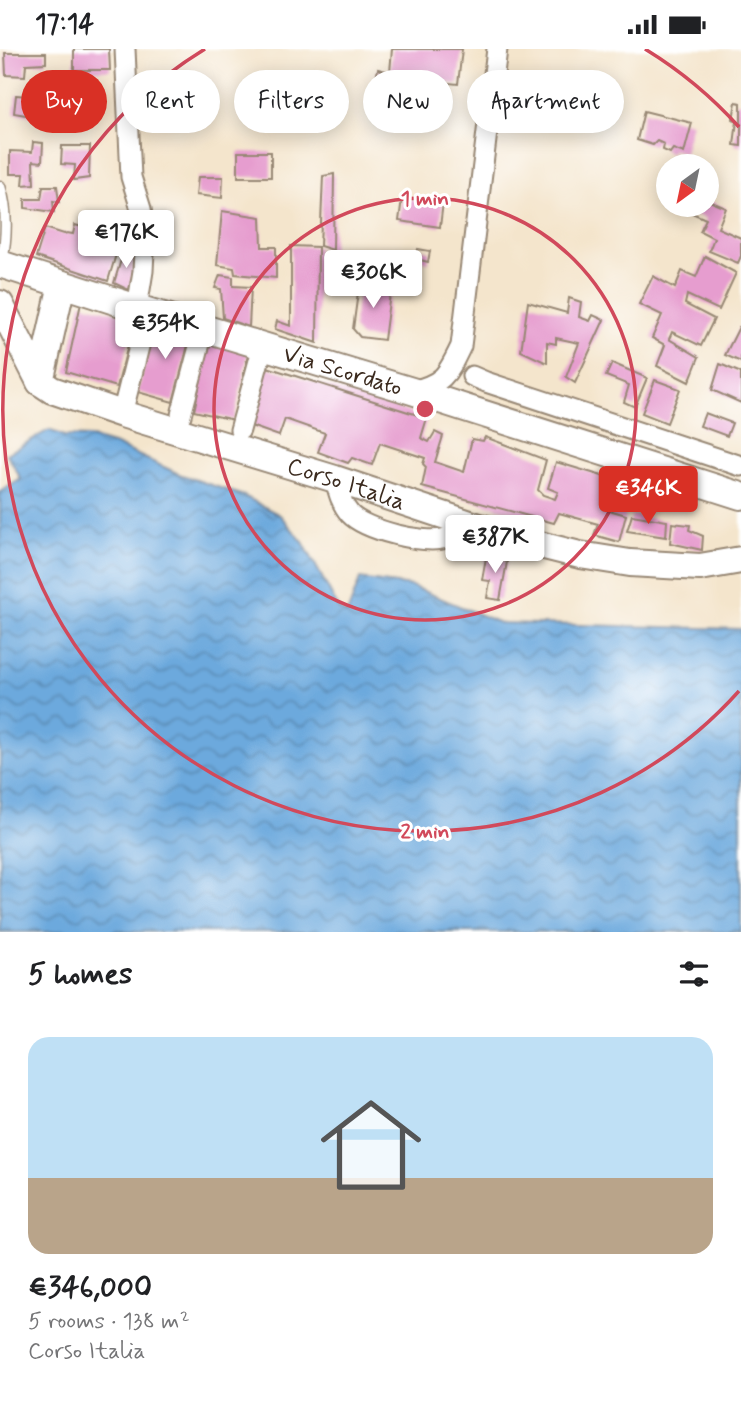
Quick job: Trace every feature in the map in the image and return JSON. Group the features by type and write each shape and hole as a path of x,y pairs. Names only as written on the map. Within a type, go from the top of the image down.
{"street":[{"path":"122,414 143,309 145,232 131,177 125,49"},
{"path":"412,391 431,386 442,379 461,346 497,49"},
{"name":"Via Scordato","path":"1,264 741,496"},
{"path":"40,382 62,284"},
{"path":"0,304 40,382"},
{"path":"181,415 204,328"},
{"path":"240,430 263,346"},
{"path":"461,346 482,414"},
{"path":"472,376 580,414 741,465"},
{"name":"Corso Italia","path":"40,382 52,390 122,414 528,542 580,555 630,563 699,567 741,560"},
{"path":"574,444 580,414"}],"lane":[{"path":"0,186 7,224 1,264"}],"water":[{"path":"49,430 64,436 89,437 116,445 179,474 244,496 280,515 303,542 339,609 347,614 360,579 411,586 500,623 741,629 741,932 0,932 0,492 21,479 7,454"}],"building":[{"path":"74,49 109,49 110,70 74,70"},
{"path":"392,49 462,49 458,84 453,83 453,70 390,70"},
{"path":"5,53 46,53 46,63 26,64 26,70 21,70 21,76 6,75"},
{"path":"16,95 21,95 21,114 14,113"},
{"path":"736,102 741,103 741,146 734,145 737,121 733,119"},
{"path":"644,111 692,123 684,153 673,149 670,153 663,150 664,144 657,141 653,145 637,140"},
{"path":"33,142 43,143 42,162 33,161 34,184 23,185 24,174 10,174 10,151 32,152"},
{"path":"62,146 90,146 89,178 74,180 75,165 61,164"},
{"path":"238,152 271,152 271,177 238,177"},
{"path":"334,174 333,250 320,246 323,176"},
{"path":"198,177 223,177 222,198 196,195"},
{"path":"43,186 57,186 59,202 53,201 54,212 25,208 25,199 41,199"},
{"path":"402,198 443,202 440,227 399,221"},
{"path":"719,205 726,208 718,228 741,238 741,256 738,263 709,251 714,238 700,231 706,219 701,217 719,217"},
{"path":"222,211 261,217 262,247 276,247 276,278 235,274 234,268 217,265"},
{"path":"121,214 135,214 138,248 122,244"},
{"path":"75,225 96,231 99,226 112,229 110,242 105,244 117,251 108,281 36,257 45,228 73,234"},
{"path":"291,246 318,247 317,343 275,329 277,321 291,326"},
{"path":"418,249 430,251 428,262 416,259"},
{"path":"124,250 137,253 129,290 114,283"},
{"path":"705,256 736,273 719,310 687,295 685,304 714,319 701,346 672,332 669,339 699,357 689,382 657,366 665,345 652,338 662,315 639,304 653,276 675,288 682,271 696,277"},
{"path":"220,275 233,277 233,286 251,287 249,327 223,318 221,289 215,288"},
{"path":"380,275 392,278 384,340 360,337 353,329 359,285 378,289"},
{"path":"569,298 581,302 579,317 590,321 593,315 604,320 575,383 566,377 579,343 556,338 556,344 547,342 547,363 521,351 528,302 567,313"},
{"path":"81,303 135,318 117,387 66,372"},
{"path":"155,321 192,330 173,402 138,392"},
{"path":"739,327 741,328 741,362 725,355"},
{"path":"210,337 249,350 234,420 194,411"},
{"path":"612,363 647,378 635,407 624,402 629,385 606,376"},
{"path":"720,364 741,373 741,403 712,390"},
{"path":"264,366 427,418 421,438 429,442 435,432 443,436 435,462 464,472 472,439 483,441 485,437 546,460 538,490 555,499 558,492 548,488 556,462 612,479 602,508 626,515 619,542 594,535 598,524 559,513 554,523 422,487 425,458 380,443 372,465 352,458 348,463 318,452 325,433 285,419 279,436 248,425"},
{"path":"655,380 680,389 667,423 642,413"},
{"path":"705,413 732,423 727,436 700,426"},
{"path":"632,515 667,521 666,537 627,531"},
{"path":"672,523 690,525 689,530 703,536 702,550 670,543"},
{"path":"487,552 507,562 500,600 487,598 490,581 482,580"}]}
